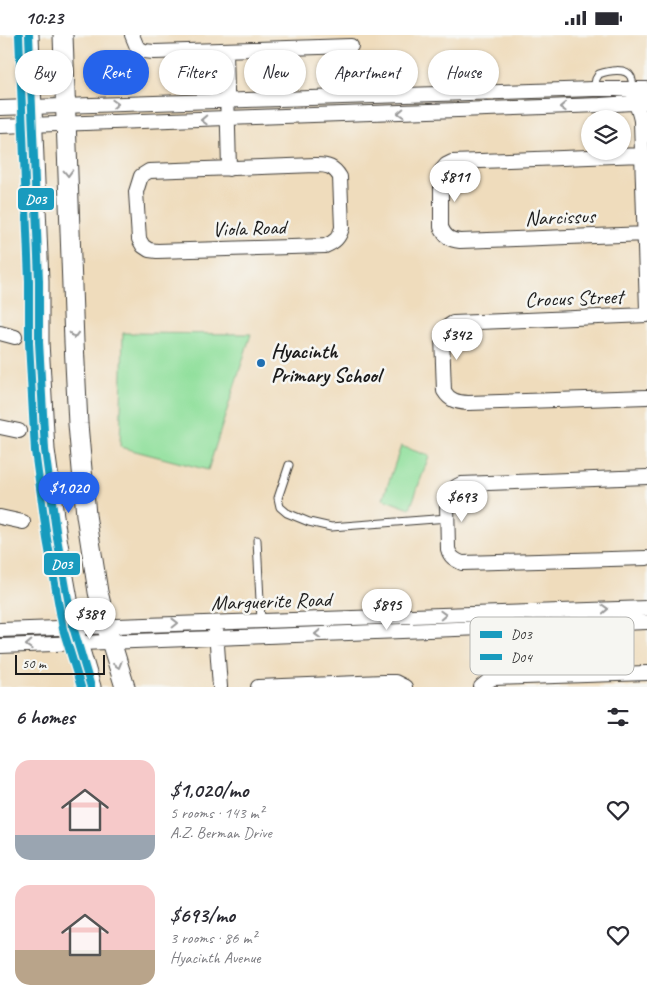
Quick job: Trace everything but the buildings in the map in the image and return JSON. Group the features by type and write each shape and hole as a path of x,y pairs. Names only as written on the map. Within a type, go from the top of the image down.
{"main road":[{"path":"29,35 39,342 45,450 69,633 91,687"},
{"path":"63,35 78,424 86,515 92,557 109,634 125,687"}],"street":[{"path":"132,35 137,47 144,51 159,51"},
{"path":"234,51 351,46"},
{"path":"67,115 226,101 594,89 641,95"},
{"path":"226,95 229,169"},
{"path":"0,109 33,116 67,115 226,119 600,105 641,95"},
{"path":"641,95 640,115 646,234 647,310"},
{"path":"0,126 33,116"},
{"name":"Narcissus","path":"642,155 452,162 446,165 442,171 441,227 444,235 452,240 460,241 646,234"},
{"name":"Viola Road","path":"327,165 336,170 340,177 342,228 340,236 334,243 325,246 158,251 149,250 143,246 139,239 136,192 141,176 149,171 229,169 327,165"},
{"name":"Crocus Street","path":"647,315 453,323 444,332 442,345 444,391 448,398 455,402 647,397"},
{"path":"0,333 15,337"},
{"path":"0,427 19,431"},
{"path":"647,477 461,484 453,488 448,495 450,555 456,561 462,563 647,557"},
{"path":"0,517 23,522"},
{"name":"Marguerite Road","path":"109,634 214,623 647,608"},
{"name":"Marguerite Road","path":"634,622 647,622"},
{"path":"214,623 220,687"},
{"path":"0,629 109,634"},
{"name":"Marguerite Road","path":"109,634 216,638 470,629"},
{"path":"0,646 57,644 69,633"},
{"path":"634,673 647,673"},
{"path":"481,687 492,678 585,675"},
{"path":"258,687 394,682 405,687"}],"lane":[{"path":"289,465 278,503 287,513 309,522 339,527 448,517"},
{"path":"256,540 261,621"}],"green space":[{"path":"123,333 251,334 208,470 120,447"},
{"path":"401,446 429,456 410,509 383,499"}],"transit line":[{"name":"D04","path":"19,35 29,281 29,343 35,451 47,539 63,629 81,687"},
{"name":"D03","path":"29,35 39,281 39,342 45,450 57,538 73,627 91,687"}],"place":[{"name":"Hyacinth Primary School","path":"261,363"}]}
